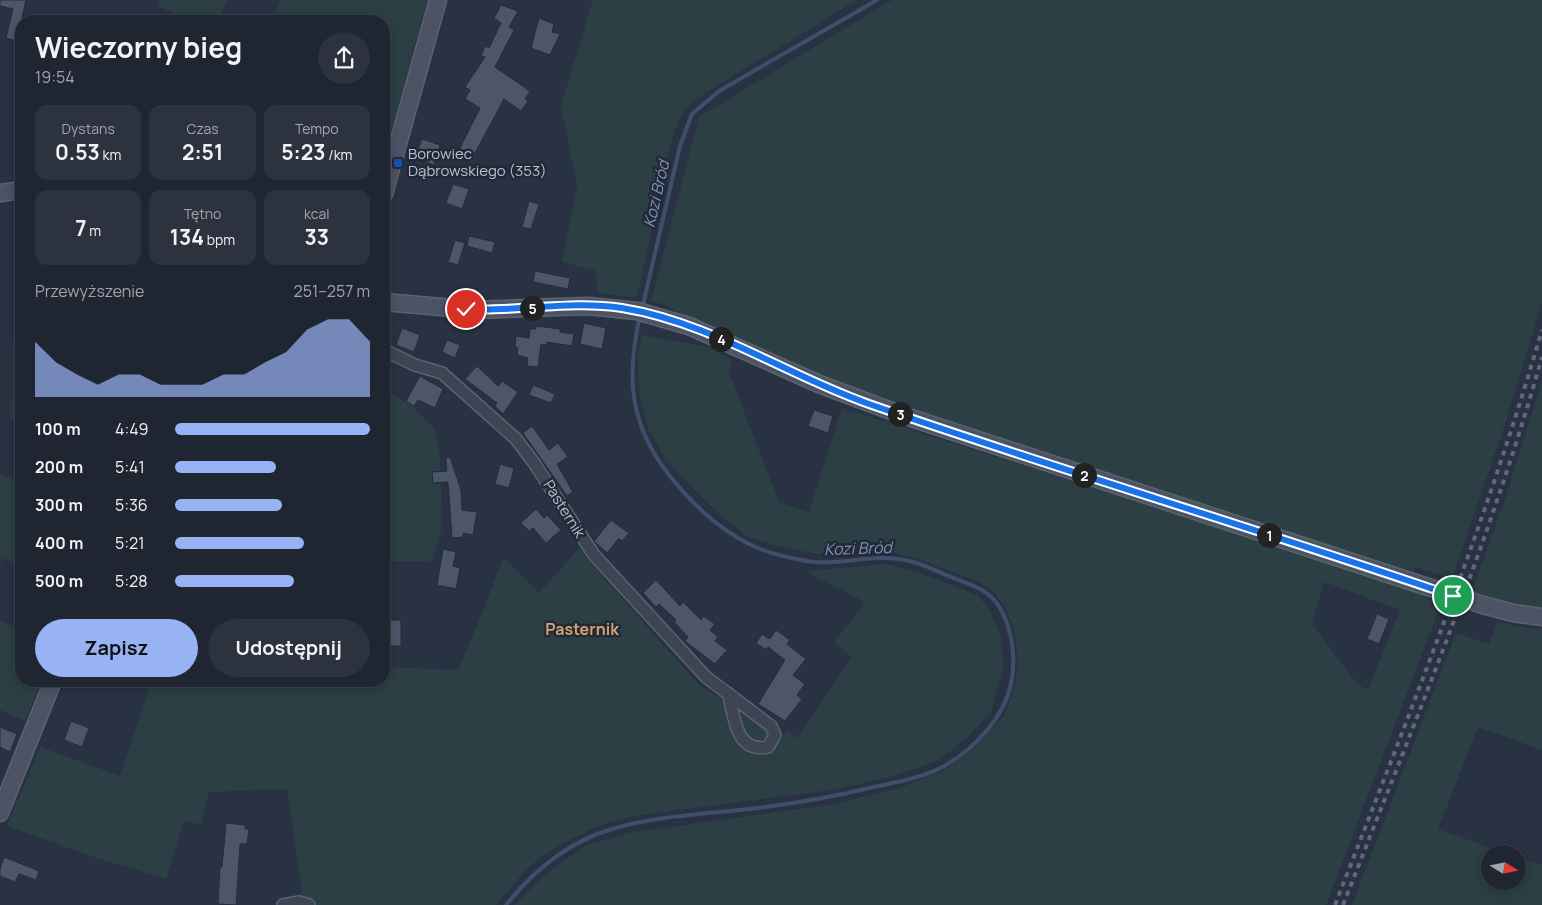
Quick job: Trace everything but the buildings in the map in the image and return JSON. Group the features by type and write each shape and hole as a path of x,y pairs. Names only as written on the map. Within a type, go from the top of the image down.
{"street":[{"path":"390,172 438,0"},
{"path":"0,193 15,191"},
{"path":"390,303 476,310 588,306 621,308 657,316 689,326 819,384 902,415 1483,605 1513,613 1542,617"},
{"name":"Pasternik","path":"390,353 415,365 442,373 516,439 534,463 594,555 706,677 728,693 770,726 775,735 768,747 756,749 746,744 740,734 728,693"},
{"path":"0,813 51,687"},
{"path":"283,905 299,902 309,905"}],"green space":[{"path":"159,0 227,0 221,15 177,15 157,6"},
{"path":"281,0 427,0 390,135 390,15 275,15"},
{"path":"593,0 857,0 708,91 692,103 679,118 669,149 637,298 597,293 596,271 562,262 577,186 561,106"},
{"path":"892,0 1542,0 1542,302 1504,427 1452,579 1416,567 1411,574 855,390 801,368 705,322 675,311 663,304 651,301 699,117"},
{"path":"642,335 709,347 732,360 729,372 779,502 809,512 842,408 1429,593 1427,599 1441,604 1326,905 514,905 547,873 585,846 627,833 834,804 899,788 943,771 972,750 1004,716 1014,690 1018,665 1015,635 1006,609 995,593 982,583 887,550 817,554 778,546 746,536 713,508 665,458 649,431 640,398 637,355","holes":["1324,582 1400,610 1368,690 1357,684 1312,624"]},
{"path":"13,339 15,339 15,419 11,419"},
{"path":"1542,381 1542,609 1471,594 1504,502"},
{"path":"390,393 413,406 434,429 440,456 442,527 432,562 390,561"},
{"path":"0,474 15,480 15,563 3,558 0,564"},
{"path":"580,547 587,559 698,684 721,699 733,735 742,748 756,754 770,751 788,731 798,738 852,657 834,643 865,602 805,571 886,564 920,573 977,595 990,610 1001,637 1004,666 991,712 965,740 939,760 894,776 831,790 634,816 596,827 572,838 539,859 496,905 304,905 287,789 209,792 201,825 184,820 166,879 94,857 7,826 40,747 120,776 149,687 390,687 390,667 458,670 503,558 539,593"},
{"path":"0,621 15,627 15,687 39,687 25,721 0,710"},
{"path":"1497,622 1526,628 1542,628 1542,750 1478,727 1438,829 1483,845 1481,845 1481,890 1526,890 1526,860 1542,865 1542,905 1352,905 1456,633 1489,644"},
{"path":"736,707 767,730 769,734 767,741 756,745 743,733"}],"waterway":[{"name":"Kozi Bród","path":"642,309 680,146 692,114 719,91 877,0"},
{"name":"Kozi Bród","path":"506,905 528,880 553,859 581,841 612,829 663,818 812,800 919,777 936,770 966,751 986,732 1002,709 1011,684 1013,655 1008,626 995,601 978,588 923,565 894,558 815,562 779,555 747,543 704,513 669,475 656,456 639,418 634,399 632,379 633,359 640,316"}],"railway":[{"path":"1335,905 1471,548 1520,403 1542,330"},
{"path":"1343,905 1474,565 1499,496 1542,357"}],"place":[{"name":"Borowiec Dąbrowskiego (353)","path":"398,163"}],"district":[{"name":"Pasternik","path":"582,629"}],"route":[{"path":"466,309 588,306 621,308 660,317 709,334 850,397 1453,596"}]}
